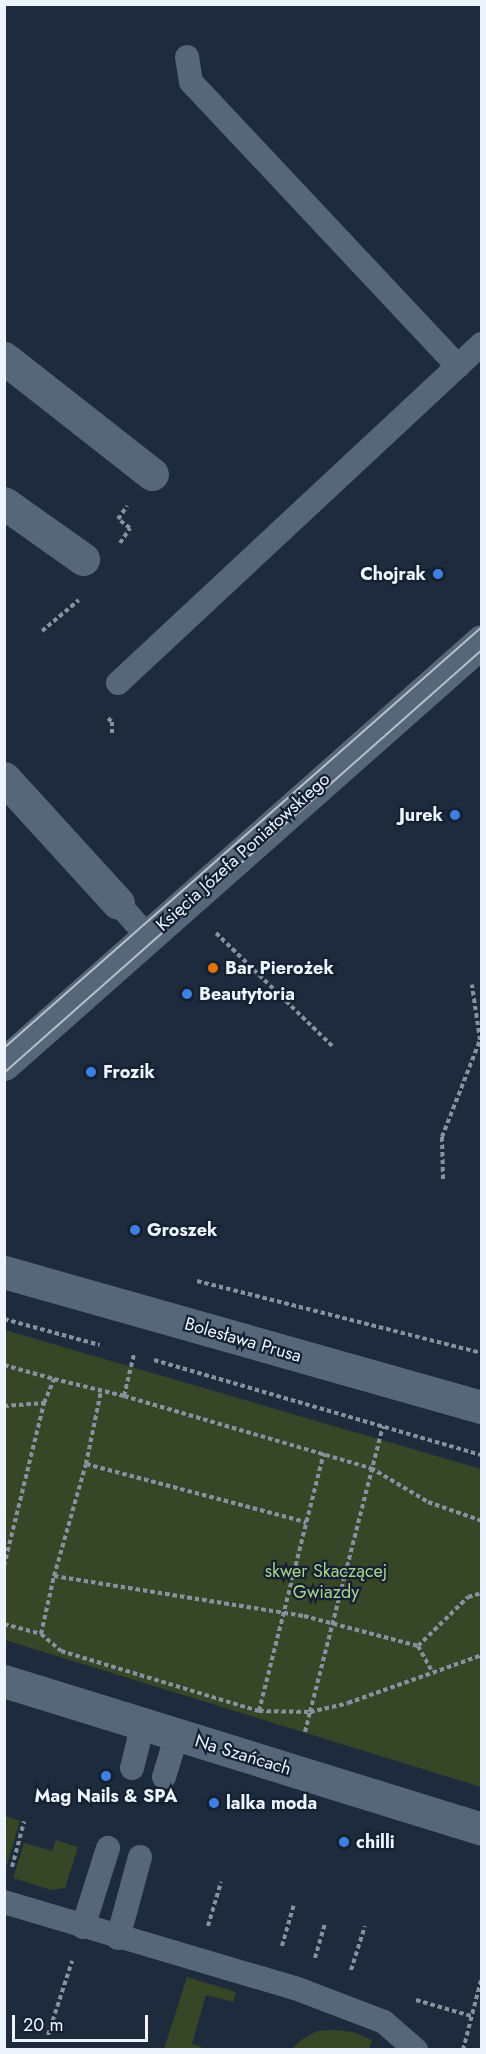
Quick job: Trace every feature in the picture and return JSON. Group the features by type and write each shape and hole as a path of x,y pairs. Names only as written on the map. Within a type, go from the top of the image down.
{"street":[{"path":"4,358 152,474"},
{"path":"4,503 83,559"},
{"name":"Księcia Józefa Poniatowskiego","path":"4,1064 482,641"},
{"path":"4,778 118,903"},
{"name":"Bolesława Prusa","path":"4,1272 482,1407"},
{"name":"Na Szańcach","path":"4,1681 482,1829"}],"lane":[{"path":"187,57 191,82 458,366"},
{"path":"118,683 482,344"},
{"path":"118,903 148,937"},
{"path":"132,1768 143,1724"},
{"path":"164,1777 177,1734"},
{"path":"83,1927 108,1848"},
{"path":"118,1938 140,1857"},
{"path":"4,1902 118,1938 295,1988 384,2022 416,2049"}],"path":[{"path":"118,545 130,528 118,519 152,474"},
{"path":"216,933 332,1046"},
{"path":"443,1179 442,1137 480,1040 472,985"},
{"path":"194,1280 482,1353"},
{"path":"4,1319 102,1345"},
{"path":"123,1351 482,1455"},
{"path":"124,1396 134,1354"},
{"path":"4,1365 124,1396 371,1468 428,1502 482,1521"},
{"path":"4,1566 44,1403 54,1379"},
{"path":"41,1634 54,1576 86,1464 101,1391"},
{"path":"4,1406 44,1403"},
{"path":"296,1770 383,1426"},
{"path":"259,1711 324,1453"},
{"path":"86,1464 306,1522"},
{"path":"54,1576 285,1612 332,1623 418,1646 432,1671"},
{"path":"418,1646 468,1597 482,1593"},
{"path":"4,1624 41,1634 61,1651 259,1711 310,1712 348,1704 432,1671 482,1655"},
{"path":"11,1868 24,1822"},
{"path":"205,1936 221,1882"},
{"path":"282,1947 294,1904"},
{"path":"312,1968 325,1922"},
{"path":"348,1979 365,1926"},
{"path":"48,2035 83,1927"},
{"path":"463,2049 482,1976"}],"green space":[{"name":"skwer Skaczącej Gwiazdy","path":"5,1330 481,1469 481,1787 5,1640"},
{"path":"4,1816 20,1821 5,1871"},
{"path":"56,1840 78,1847 65,1888 52,1890 13,1878 24,1843 52,1851"},
{"path":"187,1977 236,1992 233,2002 206,1995 192,2044 206,2049 164,2049"},
{"path":"317,2031 353,2032 372,2040 369,2049 292,2049 301,2040"}],"tram line":[{"path":"4,1048 482,627"},
{"path":"4,1073 482,650"}],"place":[{"name":"Chojrak","path":"438,574"},
{"name":"Jurek","path":"455,815"},
{"name":"Bar Pierożek","path":"213,968"},
{"name":"Beautytoria","path":"187,994"},
{"name":"Frozik","path":"91,1072"},
{"name":"Groszek","path":"135,1230"},
{"name":"Mag Nails & SPA","path":"106,1776"},
{"name":"lalka moda","path":"214,1803"},
{"name":"chilli","path":"344,1842"}]}
